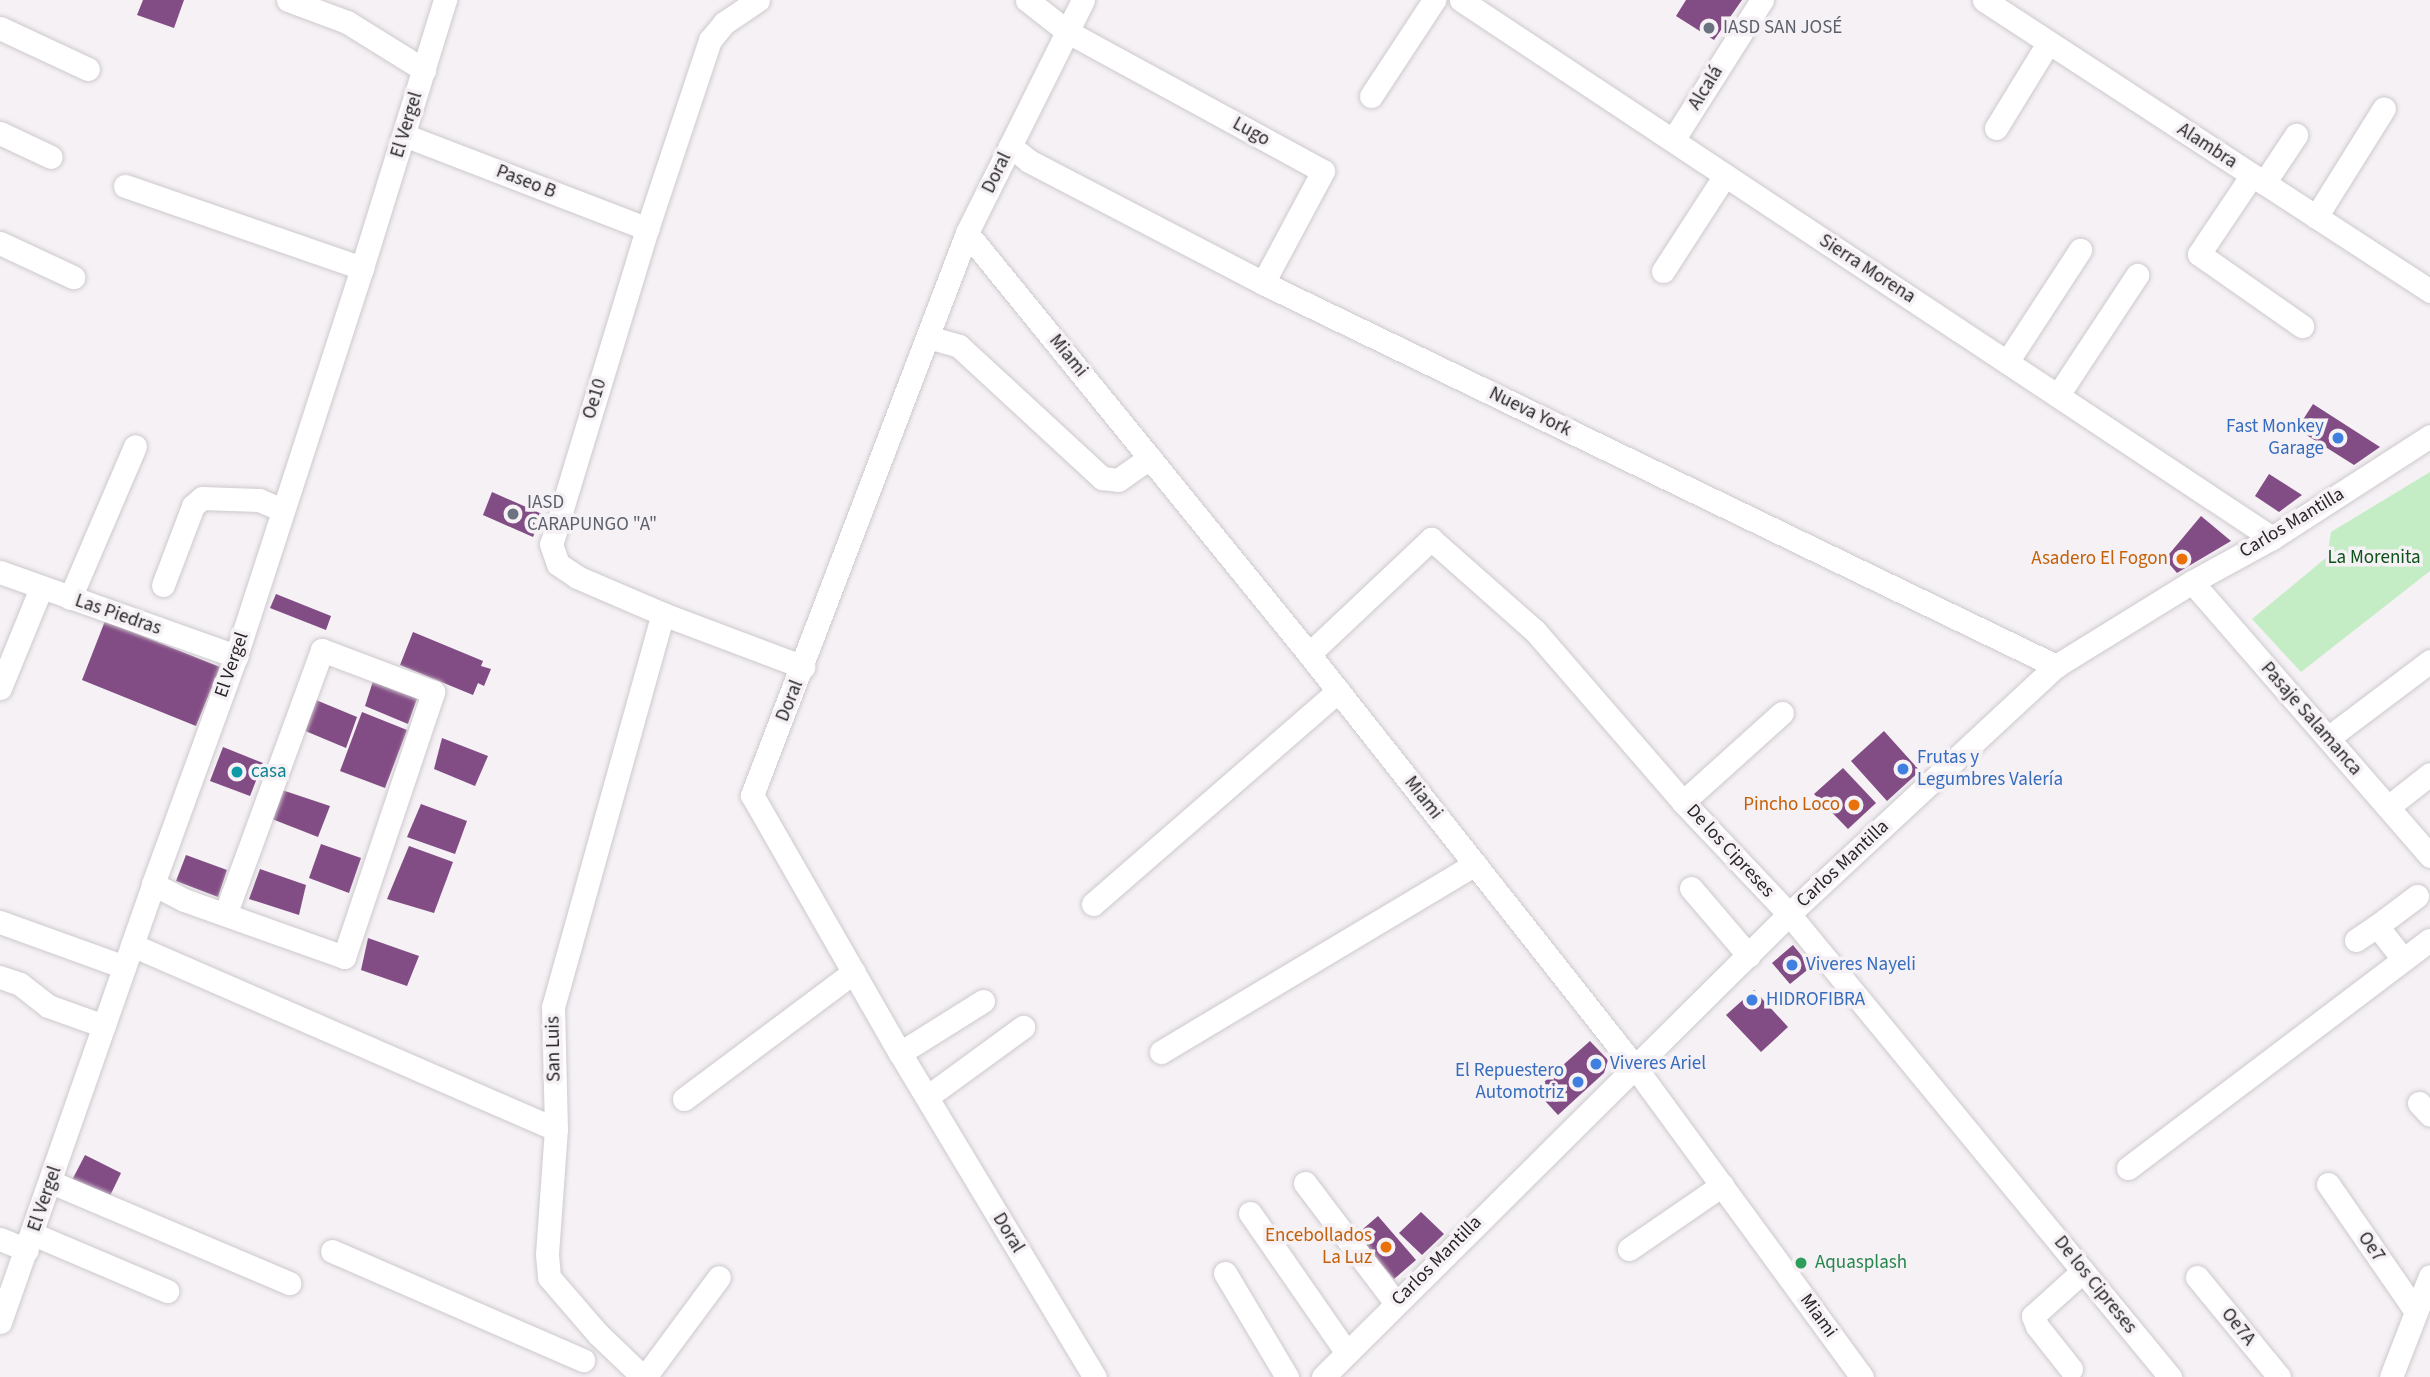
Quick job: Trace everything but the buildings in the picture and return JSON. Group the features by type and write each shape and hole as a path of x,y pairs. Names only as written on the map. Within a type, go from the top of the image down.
{"street":[{"path":"288,0 347,22 424,70"},
{"name":"El Vergel","path":"0,1322 236,656 362,268 444,0"},
{"name":"Oe10","path":"758,0 724,23 710,40 647,229 551,544 558,564 577,577 663,614 803,667"},
{"name":"Doral","path":"1083,0 967,233 752,795 900,1053 1095,1377"},
{"path":"1371,96 1434,0"},
{"name":"Sierra Morena","path":"1461,0 2272,538"},
{"name":"Alcalá","path":"1673,140 1762,0"},
{"name":"Alambra","path":"1984,0 2316,217 2428,286"},
{"path":"1033,2 1068,32"},
{"path":"0,28 88,69"},
{"name":"Lugo","path":"1068,32 1323,171 1264,283"},
{"path":"1996,128 2048,43"},
{"path":"2316,217 2384,108"},
{"path":"0,133 51,157"},
{"name":"Paseo B","path":"404,135 647,229"},
{"path":"2296,135 2199,254 2302,327"},
{"name":"Nueva York","path":"1010,146 1028,161 1264,283 2056,666"},
{"path":"1663,271 1725,175"},
{"path":"125,186 362,268"},
{"name":"Miami","path":"967,233 1309,654 1635,1067 1862,1377"},
{"path":"0,243 73,277"},
{"path":"2007,362 2080,250"},
{"path":"2058,395 2137,275"},
{"path":"928,337 959,346 1102,478 1118,480 1150,458"},
{"name":"Carlos Mantilla","path":"1323,1377 1395,1302 1789,914 2056,666 2192,582 2272,538 2430,436"},
{"path":"70,598 135,446"},
{"path":"163,584 192,506 202,498 259,500 284,510"},
{"name":"De los Cipreses","path":"1309,654 1431,538 1535,631 1683,802 1789,914 2170,1377"},
{"name":"Las Piedras","path":"0,572 236,656"},
{"name":"Pasaje Salamanca","path":"2192,582 2430,856"},
{"path":"0,688 41,587"},
{"name":"San Luis","path":"644,1377 598,1334 549,1277 547,1254 556,1129 553,1007 663,614"},
{"path":"153,884 184,900 344,957 433,692 322,650 226,913"},
{"path":"2328,738 2430,661"},
{"path":"1093,904 1338,691"},
{"path":"1683,802 1782,713"},
{"path":"2388,807 2430,775"},
{"path":"1161,1052 1475,864"},
{"path":"1690,888 1749,956"},
{"path":"2356,940 2417,897"},
{"path":"0,922 124,967"},
{"path":"2377,926 2403,959"},
{"path":"2128,1168 2430,940"},
{"path":"132,944 556,1129"},
{"path":"684,1099 854,972"},
{"path":"0,977 20,984 48,1006 104,1026"},
{"path":"900,1053 983,1001"},
{"path":"927,1097 1023,1027"},
{"path":"51,1182 289,1283"},
{"path":"1305,1183 1395,1302"},
{"name":"Oe7","path":"2328,1184 2415,1310"},
{"path":"1629,1249 1722,1185"},
{"path":"1250,1213 1346,1353"},
{"path":"0,1239 30,1242 167,1291"},
{"path":"332,1251 580,1368 598,1334"},
{"path":"2071,1369 2038,1326 2033,1315 2083,1271"},
{"path":"1225,1272 1287,1377"},
{"path":"2391,1377 2430,1276"},
{"path":"644,1377 719,1277"},
{"name":"Oe7A","path":"2197,1277 2279,1377"}],"green space":[{"name":"La Morenita","path":"2430,472 2430,571 2301,672 2252,619 2327,557 2331,532"}],"place":[{"name":"IASD SAN JOSÉ","path":"1709,28"},
{"name":"Fast Monkey Garage","path":"2338,438"},
{"name":"IASD CARAPUNGO \"A\"","path":"513,514"},
{"name":"Asadero El Fogon","path":"2182,559"},
{"name":"Frutas y Legumbres Valería","path":"1903,769"},
{"name":"casa","path":"237,772"},
{"name":"Pincho Loco","path":"1854,805"},
{"name":"Viveres Nayeli","path":"1792,965"},
{"name":"HIDROFIBRA","path":"1752,1000"},
{"name":"Viveres Ariel","path":"1596,1064"},
{"name":"El Repuestero Automotriz","path":"1578,1082"},
{"name":"Encebollados La Luz","path":"1386,1247"},
{"name":"Aquasplash","path":"1801,1263"}]}
